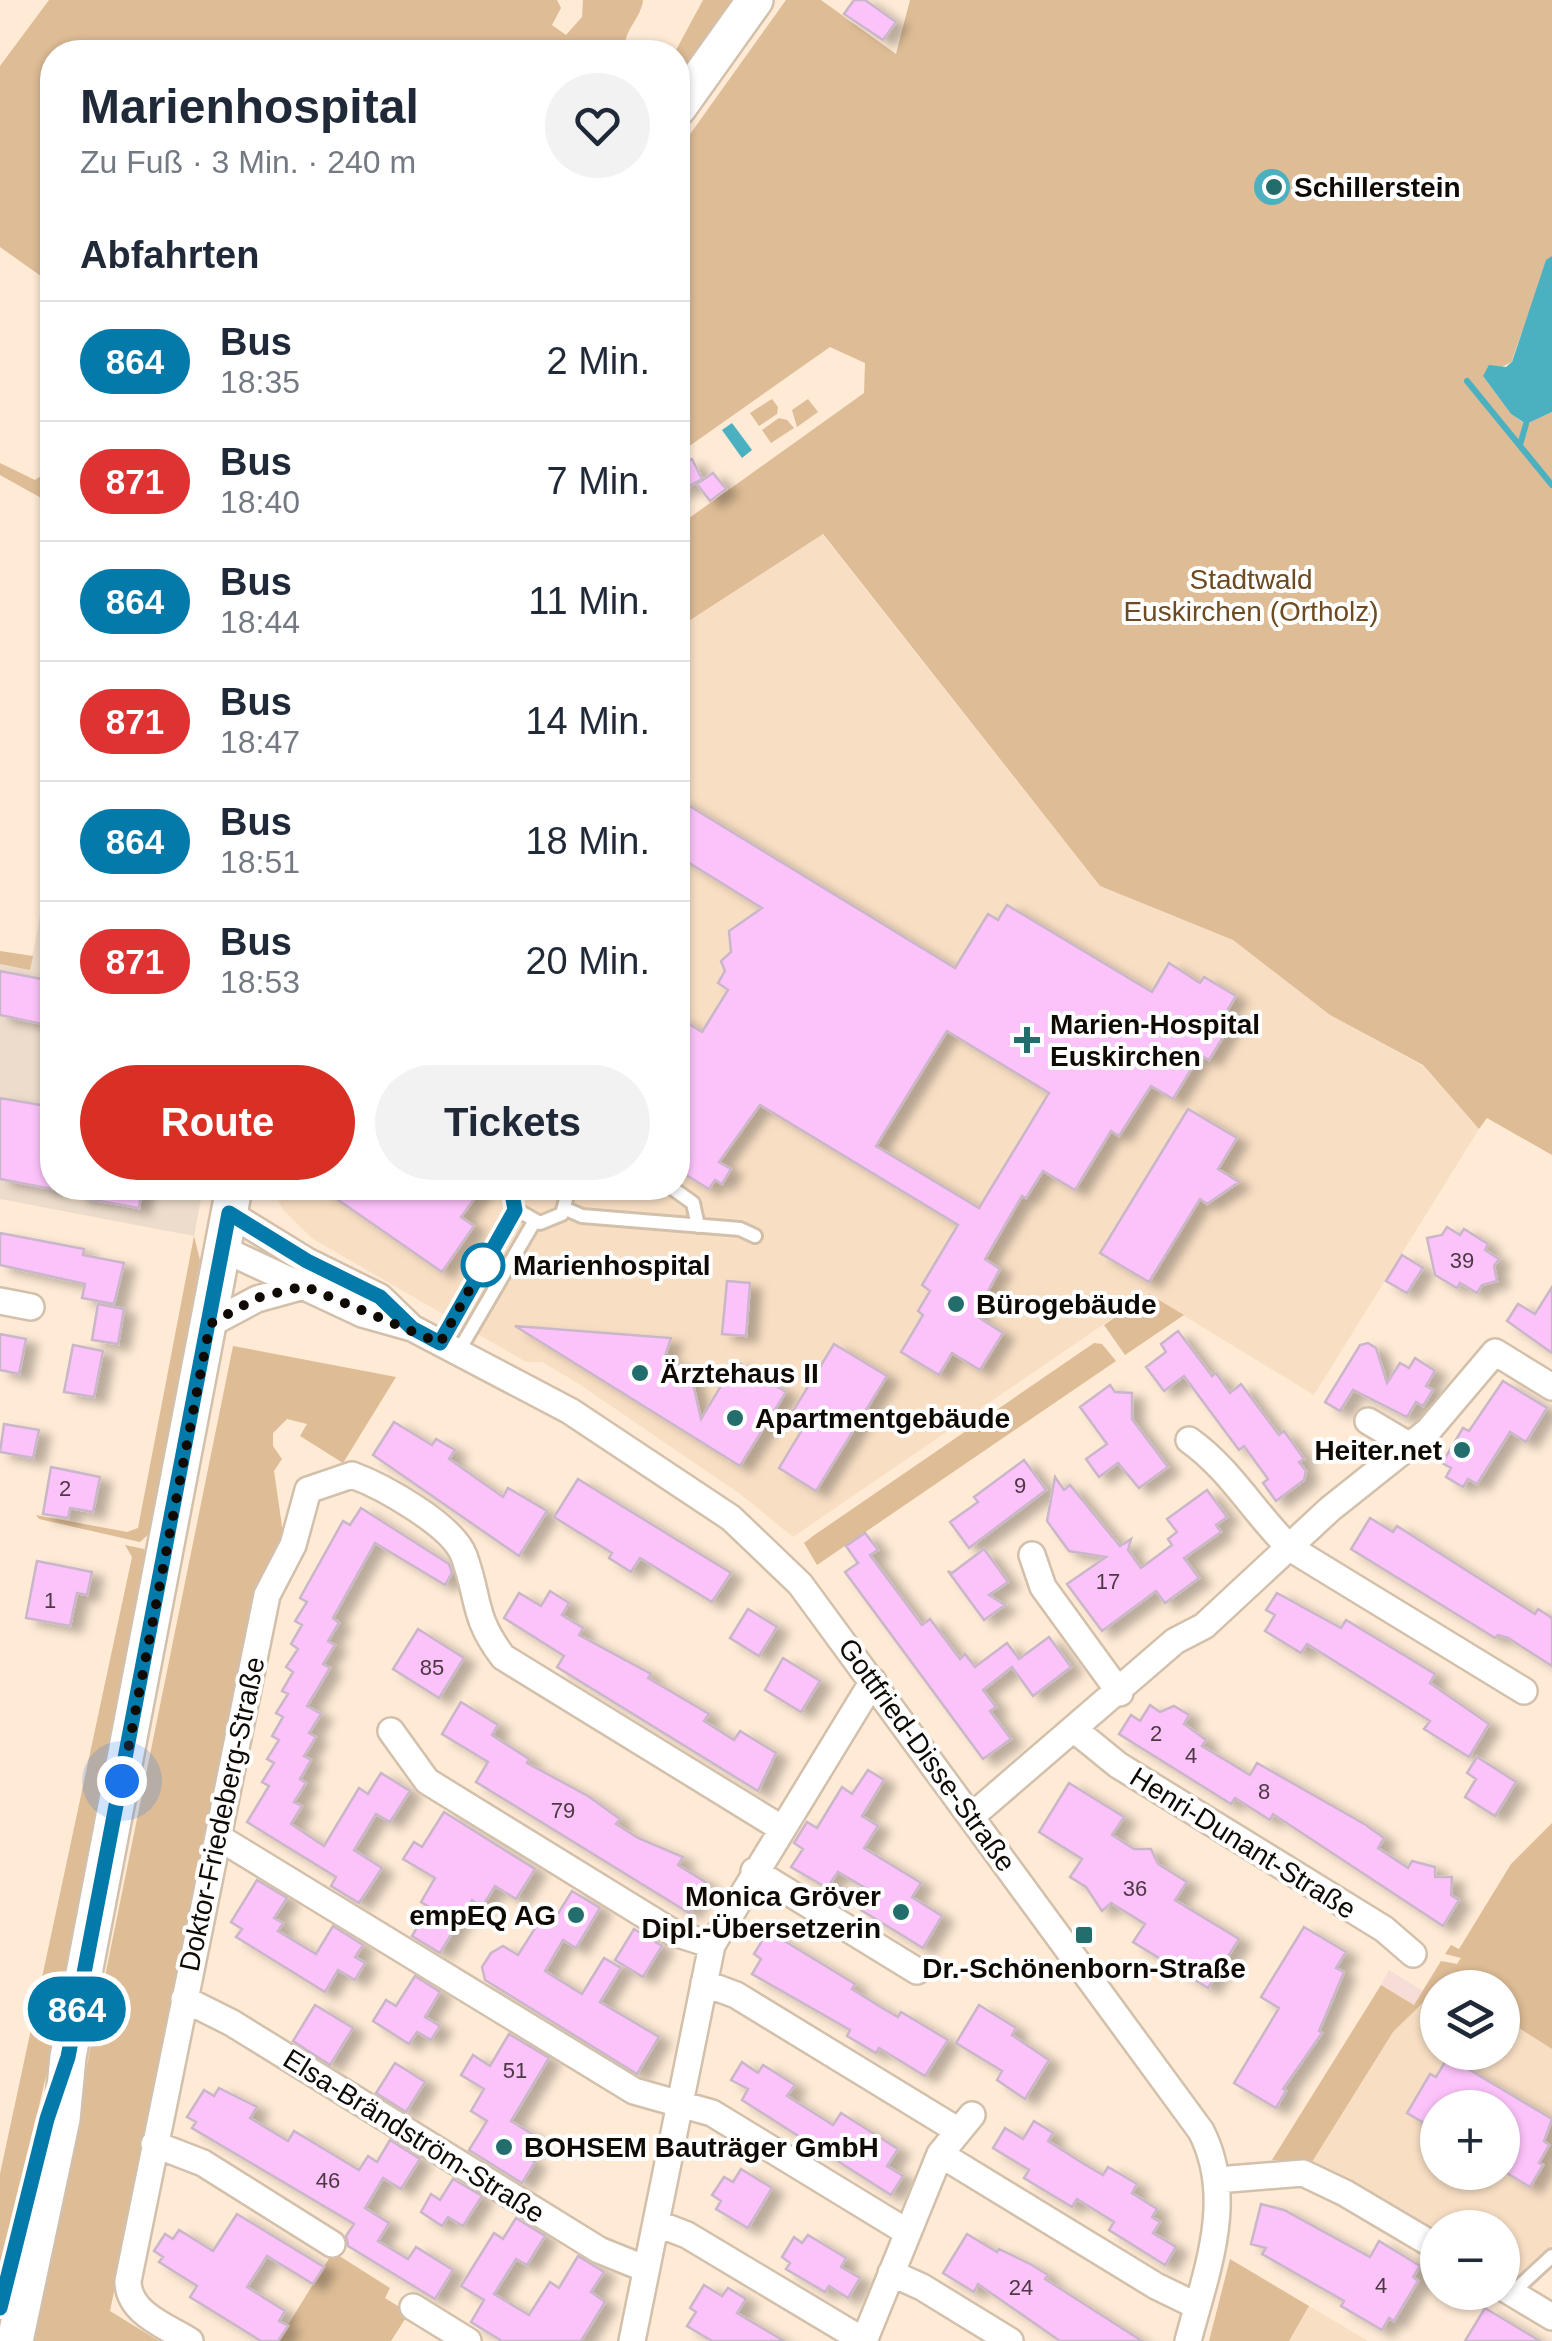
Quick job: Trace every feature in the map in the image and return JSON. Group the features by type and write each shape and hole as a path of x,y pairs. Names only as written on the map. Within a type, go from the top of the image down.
{"street":[{"path":"690,91 754,0"},
{"path":"15,2341 62,2119 68,2057 232,1200"},
{"name":"Gottfried-Disse-Straße","path":"232,1200 307,1261 392,1304 412,1328"},
{"name":"Gottfried-Disse-Straße","path":"223,1249 381,1322 412,1328 570,1411 754,1536 800,1584 1193,2118 1206,2142 1217,2180 1217,2226 1188,2341"},
{"path":"210,1324 257,1298 304,1286"},
{"path":"0,1301 30,1306"},
{"path":"972,1816 1120,1693 1176,1641 1204,1626 1238,1598 1372,1474 1410,1446 1442,1416 1495,1352 1552,1387"},
{"path":"1368,1421 1410,1446"},
{"path":"1189,1440 1217,1460 1264,1522 1290,1548 1524,1691"},
{"name":"Doktor-Friedeberg-Straße","path":"190,2341 138,2309 128,2295 154,2144 268,1595 293,1546 308,1490 344,1476 364,1480 446,1530 463,1553 481,1628 503,1657 781,1828"},
{"path":"1032,1555 1043,1587 1120,1693"},
{"path":"636,2340 646,2269 712,1946 754,1871 873,1681"},
{"name":"Henri-Dunant-Straße","path":"1075,1730 1118,1765 1384,1929 1412,1954"},
{"path":"391,1731 426,1781 672,1932 712,1946"},
{"path":"218,1837 634,2091 712,2113 908,2232"},
{"path":"754,1871 917,1971"},
{"path":"656,2223 687,2234 864,2341 940,2154 964,2122 736,1995 704,1983"},
{"name":"Elsa-Brändström-Straße","path":"184,2000 232,2024 599,2250 646,2269"},
{"path":"0,2308 47,2119 68,2057"},
{"path":"154,2144 204,2163 332,2244"},
{"path":"940,2154 1156,2286 1197,2306"},
{"path":"1217,2180 1303,2173 1345,2192 1420,2237"},
{"path":"891,2274 922,2286 1010,2341"},
{"path":"1520,2298 1552,2317"},
{"path":"413,2307 468,2341"}],"lane":[{"path":"449,1348 515,1210 513,1200"},
{"path":"515,1210 534,1222 552,1221 566,1209 568,1200"},
{"path":"690,1200 698,1226"},
{"path":"566,1209 600,1218 740,1229 755,1236"},
{"path":"449,1348 534,1222"},
{"path":"1520,2280 1552,2256"}],"shaded area":[{"name":"Marien-Hospital Euskirchen","path":"822,534 1100,886 1233,940 1330,1015 1423,1066 1479,1129 1314,1395 1148,1294 793,1537 740,1494 576,1382 542,1362 526,1362 313,1239 284,1211 278,1200 690,1200 690,620"},
{"path":"40,916 40,1200 201,1200 194,1236 0,1199 0,964 30,969"},
{"path":"1389,1970 1420,1989 1420,1996 1414,2005 1381,1985"},
{"path":"1420,2006 1420,2070 1520,2070 1520,2029 1552,2049 1552,2245 1522,2271 1520,2210 1420,2210 1420,2222 1312,2162 1393,2032"},
{"path":"1309,2306 1368,2341 1289,2341"}],"green space":[{"path":"49,0 557,0 561,8 552,25 566,35 582,17 583,0 643,0 626,40 40,40 40,275 0,247 0,66"},
{"path":"703,0 741,0 690,73 690,40 681,40"},
{"name":"Stadtwald Euskirchen (Ortholz)","path":"786,0 821,0 896,54 910,0 1552,0 1552,256 1512,362 1483,376 1511,414 1525,424 1552,412 1552,1155 1487,1118 1479,1129 1423,1065 1330,1015 1233,940 1100,886 823,534 690,620 690,517 864,393 865,363 830,347 690,446 690,134"},
{"path":"772,399 778,407 777,414 759,426 750,413"},
{"path":"808,399 818,412 797,427 792,410"},
{"path":"779,418 794,428 771,443 762,430"},
{"path":"0,463 35,480 40,477 40,497 0,475"},
{"path":"0,951 33,956 30,970 0,964"},
{"path":"194,1236 200,1260 150,1533 140,1542 39,1519 36,1515 127,1532 138,1528"},
{"path":"1149,1294 1184,1315 1125,1355 1104,1325"},
{"path":"1094,1343 1102,1344 1116,1361 817,1565 804,1543"},
{"path":"233,1346 396,1377 343,1463 300,1436 307,1424 287,1419 273,1433 273,1446 282,1459 274,1471 284,1540 258,1595 110,2311 159,2341 31,2341"},
{"path":"125,1545 144,1549 148,1557 61,2012 0,2273 0,2174 132,1557"},
{"path":"1552,1823 1552,2049 1520,2029 1520,1970 1435,1970 1441,1961 1457,1964 1461,1958 1445,1954 1451,1945 1459,1949 1511,1864"},
{"path":"1381,1985 1414,2005 1420,1995 1420,2006 1393,2032 1312,2162 1272,2160"},
{"path":"333,2252 390,2288 385,2298 409,2313 391,2341 278,2341"},
{"path":"1230,2259 1309,2306 1289,2341 1209,2341"}],"water":[{"path":"1272,169 1285,174 1290,187 1285,200 1272,205 1259,200 1254,187 1259,174"},
{"path":"1552,256 1552,412 1526,424 1511,414 1483,376 1489,365 1506,367 1512,362 1546,260"},
{"path":"732,423 752,450 742,458 722,430"}],"building":[{"path":"854,0 865,0 896,22 883,40 844,14"},
{"path":"690,460 702,479 690,486"},
{"path":"713,473 726,489 710,501 697,484"},
{"path":"690,806 955,968 988,914 998,920 1007,905 1152,992 1169,963 1200,983 1204,977 1236,996 1219,1024 1228,1029 1209,1060 1200,1055 1173,1099 1151,1086 1119,1136 1111,1131 1075,1190 1043,1171 1026,1198 1022,1196 985,1259 1000,1269 975,1315 1003,1333 980,1370 952,1353 939,1375 901,1352 923,1315 918,1311 930,1291 922,1285 958,1225 760,1105 719,1162 731,1169 722,1184 715,1180 709,1189 690,1177 690,1024 702,1032 728,990 718,983 725,971 721,961 731,952 729,931 762,908 690,863","holes":["947,1031 1049,1093 979,1208 876,1146"]},
{"path":"0,971 40,979 40,1023 0,1015"},
{"path":"0,1098 40,1105 40,1187 0,1179"},
{"path":"1188,1109 1237,1138 1218,1169 1239,1182 1207,1204 1200,1199 1149,1282 1100,1253"},
{"path":"94,1200 140,1200 139,1208"},
{"path":"338,1200 473,1200 461,1217 474,1226 442,1272"},
{"path":"1447,1227 1460,1235 1464,1229 1488,1244 1485,1250 1499,1259 1494,1266 1497,1281 1482,1285 1477,1293 1460,1283 1457,1288 1435,1275 1427,1238 1442,1235"},
{"path":"0,1233 84,1249 83,1255 124,1263 114,1304 82,1298 85,1284 0,1265"},
{"path":"1402,1255 1423,1268 1407,1293 1386,1281"},
{"path":"727,1281 750,1283 746,1336 722,1334"},
{"path":"1552,1287 1552,1353 1507,1321 1518,1304 1535,1314"},
{"path":"98,1304 124,1309 118,1344 92,1340"},
{"path":"515,1326 671,1338 665,1356 690,1371 701,1419 736,1361 786,1392 740,1466"},
{"path":"1178,1331 1230,1393 1241,1384 1279,1435 1284,1431 1304,1459 1299,1462 1306,1471 1304,1480 1276,1501 1263,1483 1268,1479 1244,1446 1239,1450 1184,1376 1164,1391 1146,1367 1166,1352 1161,1344"},
{"path":"0,1334 26,1339 19,1374 0,1370"},
{"path":"1368,1343 1376,1348 1387,1383 1400,1363 1409,1368 1415,1358 1435,1371 1426,1386 1433,1390 1423,1406 1416,1402 1407,1417 1353,1390 1340,1411 1325,1402 1360,1345"},
{"path":"834,1344 887,1376 816,1491 779,1468 808,1420 793,1411"},
{"path":"73,1345 103,1351 94,1397 64,1392"},
{"path":"1503,1381 1547,1408 1526,1442 1510,1432 1477,1484 1468,1479 1463,1487 1446,1477 1451,1468 1442,1463 1463,1428 1469,1431"},
{"path":"1110,1385 1115,1392 1132,1393 1132,1419 1168,1467 1139,1488 1118,1463 1099,1477 1086,1459 1107,1444 1080,1407"},
{"path":"394,1422 432,1445 436,1439 455,1450 449,1459 503,1497 508,1488 547,1511 519,1556 373,1455"},
{"path":"4,1424 39,1430 33,1458 0,1452"},
{"path":"1024,1460 1046,1490 969,1548 950,1522 978,1502 974,1497"},
{"path":"51,1467 100,1477 93,1512 70,1508 68,1518 43,1514"},
{"path":"1055,1477 1064,1490 1070,1485 1120,1546 1131,1539 1128,1550 1141,1568 1172,1545 1168,1539 1177,1532 1167,1519 1207,1490 1227,1517 1216,1525 1221,1532 1184,1558 1199,1578 1165,1603 1156,1591 1102,1631 1067,1584 1106,1557 1069,1551 1047,1521"},
{"path":"578,1479 731,1573 712,1602 640,1558 631,1572 609,1558 612,1553 554,1517"},
{"path":"361,1508 449,1564 452,1573 445,1585 375,1543 333,1618 339,1623 328,1641 335,1645 323,1664 330,1668 307,1706 321,1714 309,1733 316,1737 304,1756 311,1760 300,1779 306,1783 294,1802 302,1806 291,1824 324,1846 359,1788 368,1794 381,1773 410,1791 390,1822 376,1814 354,1850 382,1868 359,1903 331,1886 336,1877 247,1822 269,1786 262,1782 274,1763 267,1759 279,1740 272,1736 283,1717 276,1713 288,1694 282,1691 293,1672 286,1667 298,1649 291,1644 302,1625 295,1621 307,1602 300,1598 343,1521 350,1525"},
{"path":"1370,1518 1393,1532 1397,1526 1535,1614 1538,1609 1552,1618 1552,1666 1508,1638 1495,1638 1351,1549"},
{"path":"865,1533 878,1550 870,1555 922,1625 930,1619 960,1659 965,1654 975,1667 1007,1643 1019,1659 1049,1637 1071,1667 1033,1696 1012,1667 983,1690 996,1707 990,1711 1011,1739 983,1759 845,1572 858,1563 846,1546"},
{"path":"984,1549 1008,1582 989,1595 1005,1605 984,1620 948,1571 952,1573"},
{"path":"37,1561 92,1572 87,1595 77,1593 70,1626 26,1618"},
{"path":"550,1591 569,1603 562,1615 583,1628 579,1635 651,1674 648,1678 709,1714 704,1721 734,1740 740,1731 776,1753 758,1791 557,1667 564,1656 504,1618 519,1593 541,1606"},
{"path":"1277,1593 1341,1628 1346,1620 1435,1674 1430,1683 1489,1724 1469,1757 1424,1729 1430,1721 1307,1644 1301,1653 1265,1631 1275,1615 1266,1610"},
{"path":"748,1609 777,1627 759,1656 730,1638"},
{"path":"418,1629 464,1658 439,1698 393,1669"},
{"path":"783,1658 820,1681 801,1712 765,1690"},
{"path":"461,1702 498,1725 492,1735 529,1759 527,1763 588,1796 620,1819 616,1824 638,1838 683,1857 678,1865 707,1883 689,1913 476,1782 488,1762 442,1734"},
{"path":"1150,1705 1160,1712 1174,1706 1189,1715 1184,1724 1206,1740 1202,1746 1250,1775 1257,1763 1366,1825 1384,1838 1378,1848 1408,1868 1412,1861 1435,1867 1435,1877 1452,1877 1451,1895 1459,1900 1443,1926 1273,1814 1270,1820 1235,1798 1231,1804 1119,1734 1131,1715 1140,1721"},
{"path":"1477,1757 1516,1782 1495,1816 1465,1797 1476,1779 1467,1773"},
{"path":"868,1770 884,1780 862,1816 878,1826 864,1848 921,1883 912,1897 942,1916 923,1948 861,1910 872,1892 838,1872 829,1885 822,1885 791,1867 803,1849 794,1843 807,1822 817,1828 842,1787 852,1794"},
{"path":"1069,1783 1124,1817 1112,1835 1134,1849 1151,1849 1158,1864 1187,1882 1175,1900 1239,1939 1208,1988 1133,1942 1145,1924 1111,1903 1102,1911 1086,1887 1070,1877 1082,1859 1039,1832"},
{"path":"444,1812 535,1869 516,1899 495,1886 482,1907 472,1900 440,1953 412,1936 429,1907 421,1902 435,1878 403,1859 414,1842 422,1847"},
{"path":"257,1880 287,1898 274,1918 283,1923 278,1931 316,1954 333,1926 363,1945 355,1957 365,1963 355,1980 338,1970 325,1992 236,1937 242,1929 231,1922"},
{"path":"572,1891 600,1908 576,1948 563,1940 545,1971 582,1994 604,1958 621,1968 600,2002 659,2037 637,2074 485,1980 482,1967 491,1953 503,1946 518,1955 541,1919 551,1925"},
{"path":"1304,1927 1346,1952 1336,1968 1344,1972 1319,2031 1322,2033 1283,2089 1286,2091 1276,2108 1234,2083 1279,2008 1261,1997"},
{"path":"634,1929 662,1946 643,1977 615,1960"},
{"path":"768,1931 855,1984 852,1989 884,2009 898,2017 901,2012 948,2040 925,2076 879,2048 876,2053 847,2036 850,2030 752,1974 761,1959 754,1954"},
{"path":"415,1976 440,1992 425,2017 440,2026 431,2040 417,2032 409,2044 373,2021 386,2000 396,2006"},
{"path":"315,2005 353,2028 330,2065 293,2041"},
{"path":"979,2005 1016,2028 1012,2035 1049,2060 1025,2099 997,2080 1002,2071 956,2043"},
{"path":"509,2034 549,2058 511,2121 534,2135 522,2154 535,2162 522,2183 469,2150 487,2121 471,2111 484,2089 461,2075 473,2055 490,2066"},
{"path":"742,2062 758,2073 763,2065 795,2085 787,2096 833,2125 841,2113 898,2149 887,2166 903,2176 891,2195 742,2100 748,2089 731,2080"},
{"path":"395,2063 425,2082 406,2112 376,2093"},
{"path":"1440,2070 1470,2070 1503,2090 1421,2090 1430,2074 1436,2077"},
{"path":"219,2088 257,2107 250,2118 288,2141 294,2131 359,2170 368,2156 377,2162 390,2140 420,2159 401,2189 383,2178 365,2208 389,2223 378,2241 408,2259 416,2247 453,2270 435,2299 348,2246 346,2236 354,2224 192,2128 196,2122 187,2117 204,2090 214,2096"},
{"path":"1420,2091 1420,2121 1407,2113"},
{"path":"1520,2100 1552,2119 1544,2141 1549,2145 1539,2163 1543,2165 1530,2187 1520,2181"},
{"path":"1034,2121 1053,2133 1048,2141 1084,2164 1103,2175 1108,2167 1137,2184 1132,2193 1157,2209 1152,2217 1160,2222 1153,2233 1176,2247 1165,2265 1109,2230 1114,2222 1077,2199 1072,2207 1024,2178 1029,2170 993,2148 1005,2128 1023,2139"},
{"path":"741,2169 772,2188 748,2228 716,2209 721,2201 712,2195 724,2177 733,2182"},
{"path":"453,2179 482,2196 463,2226 448,2217 442,2226 421,2212 431,2194 440,2200"},
{"path":"1261,2204 1284,2210 1370,2257 1379,2241 1420,2266 1413,2277 1418,2281 1394,2321 1389,2318 1382,2330 1341,2306 1344,2301 1262,2254 1266,2248 1251,2244"},
{"path":"237,2214 324,2267 313,2284 267,2256 247,2287 285,2311 279,2321 288,2326 278,2341 261,2341 190,2297 197,2286 159,2262 163,2257 154,2251 165,2234 173,2239 179,2230 213,2251"},
{"path":"516,2218 545,2236 527,2265 516,2259 494,2294 529,2315 550,2282 559,2288 578,2256 604,2272 591,2292 605,2302 581,2341 502,2341 471,2322 484,2300 461,2286 494,2233 503,2239"},
{"path":"967,2234 997,2252 999,2249 1032,2265 1048,2275 1045,2279 1142,2341 1060,2341 978,2284 974,2292 943,2273"},
{"path":"808,2235 846,2258 841,2267 860,2278 848,2298 829,2286 825,2292 786,2269 790,2263 782,2257 794,2237 802,2243"},
{"path":"704,2285 722,2296 728,2288 746,2299 737,2313 784,2341 712,2341 687,2326 696,2312 690,2308"},
{"path":"1484,2310 1488,2310 1540,2341 1465,2341"}],"waterway":[{"path":"1467,381 1552,485"},
{"path":"1520,445 1526,424"}],"bus line":[{"name":"864","path":"0,2308 47,2119 68,2057 168,1550 229,1213 307,1261 392,1304 412,1328 440,1343 515,1210 511,1200"}],"place":[{"name":"Schillerstein","path":"1274,187"},
{"name":"Marien-Hospital Euskirchen","path":"1027,1040"},
{"name":"Marienhospital","path":"483,1265"},
{"name":"Bürogebäude","path":"956,1304"},
{"name":"Ärztehaus II","path":"640,1373"},
{"name":"Apartmentgebäude","path":"735,1418"},
{"name":"Heiter.net","path":"1462,1450"},
{"name":"Monica Gröver Dipl.-Übersetzerin","path":"901,1912"},
{"name":"empEQ AG","path":"576,1915"},
{"name":"Dr.-Schönenborn-Straße","path":"1084,1935"},
{"name":"BOHSEM Bauträger GmbH","path":"504,2147"}],"route":[{"path":"122,1781 210,1324 257,1298 304,1286 381,1322 412,1328 440,1343 483,1265"}]}
